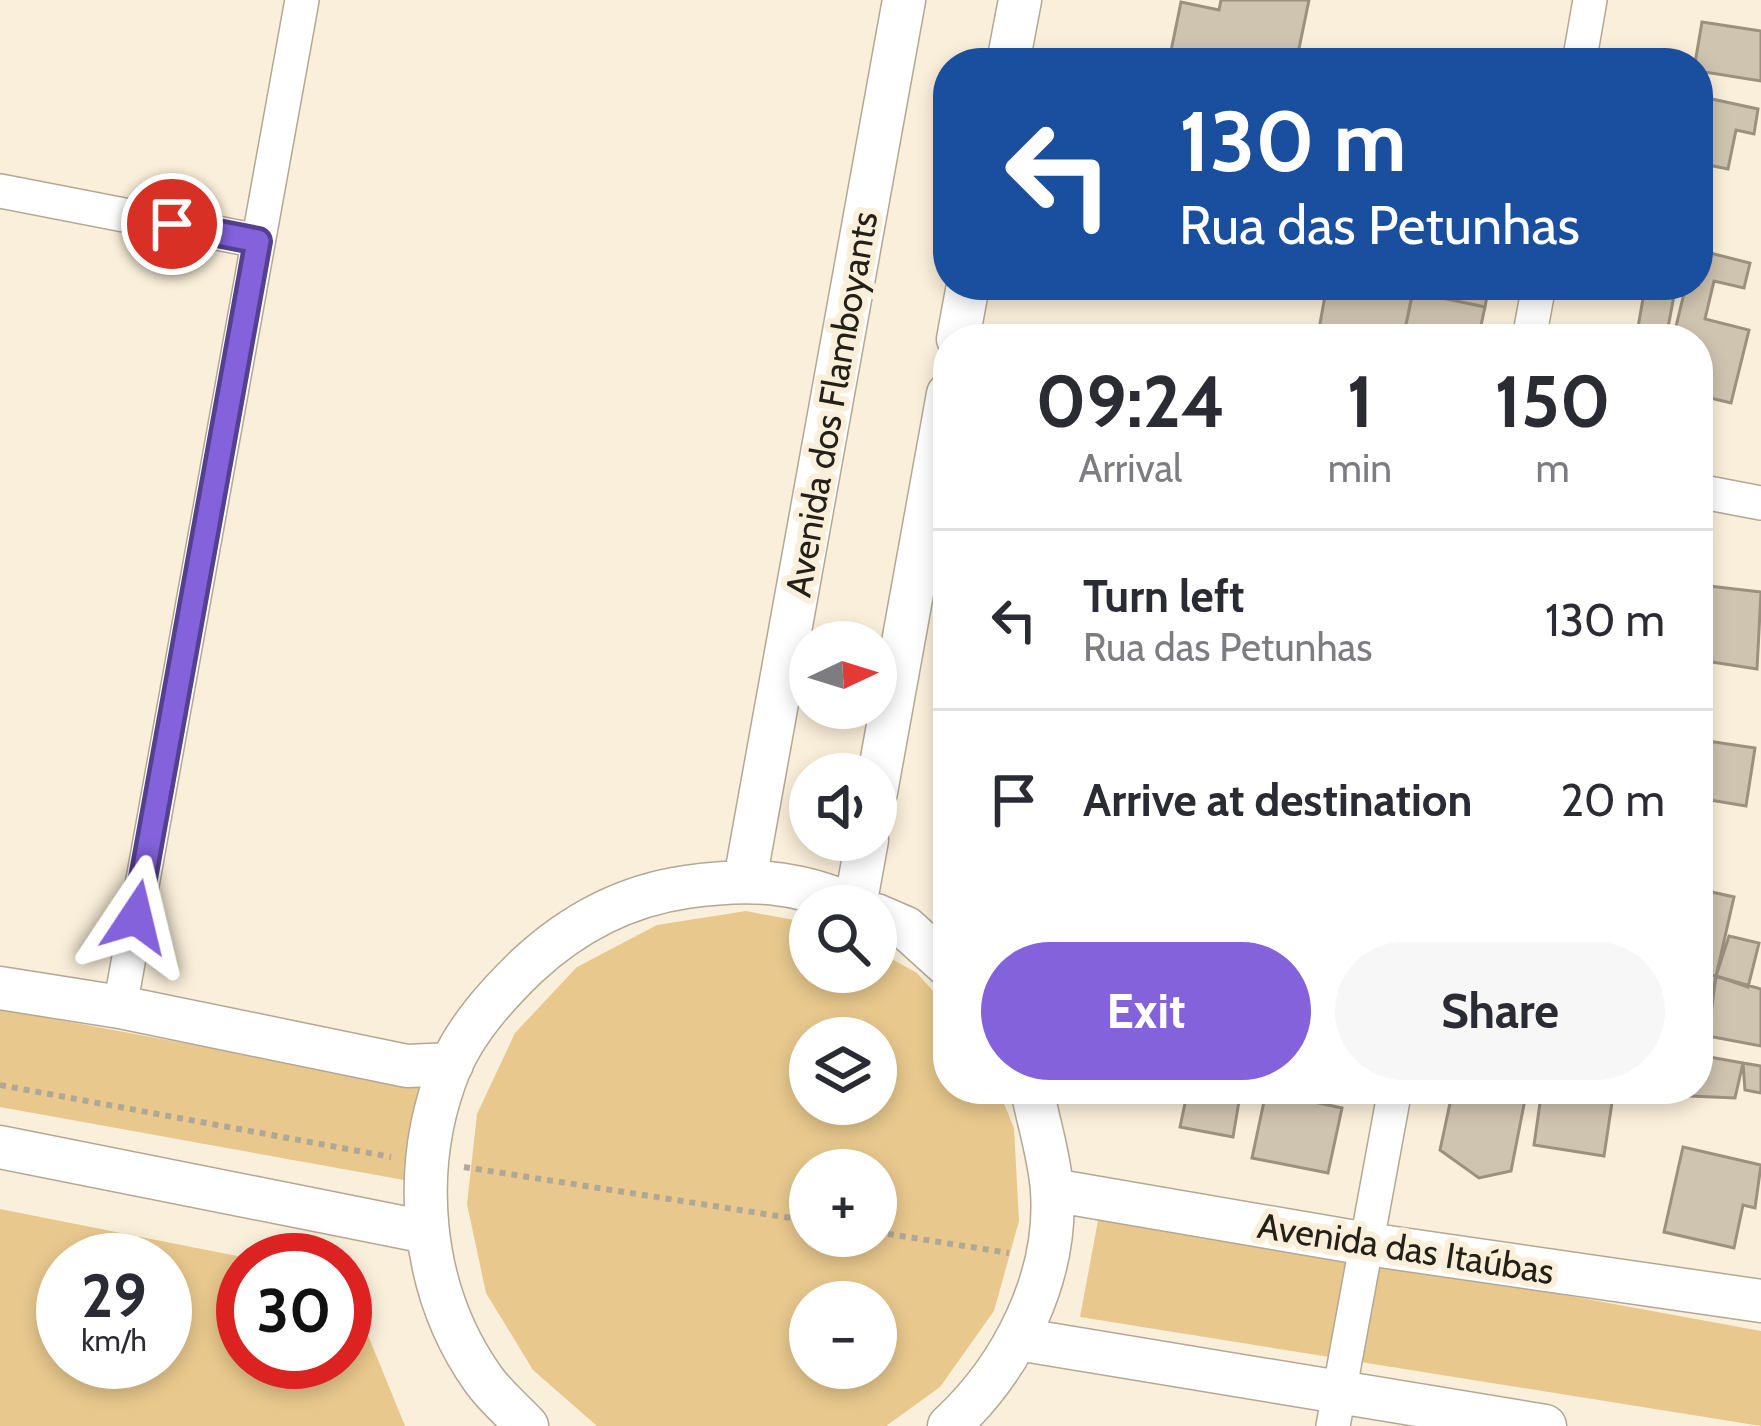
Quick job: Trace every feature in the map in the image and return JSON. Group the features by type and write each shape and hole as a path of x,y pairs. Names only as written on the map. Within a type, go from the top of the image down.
{"street":[{"path":"120,1007 302,0"},
{"name":"Avenida dos Flamboyants","path":"745,880 904,0"},
{"path":"1011,48 1020,0"},
{"path":"1582,48 1590,0"},
{"path":"0,191 258,241"},
{"path":"883,753 933,477"},
{"path":"1713,494 1761,503"},
{"path":"527,1426 484,1380 446,1310 427,1232 426,1161 452,1064 491,1000 560,934 646,893 745,880 789,886"},
{"path":"897,924 933,952"},
{"path":"0,988 120,1007 407,1066 452,1064"},
{"path":"949,1426 976,1401 1018,1339 1046,1258 1052,1190 1034,1104"},
{"path":"1336,1409 1392,1104"},
{"path":"0,1147 427,1232"},
{"name":"Avenida das Itaúbas","path":"1052,1190 1367,1244 1761,1301"},
{"path":"1018,1339 1336,1409 1545,1426"}],"path":[{"path":"0,1085 426,1161 789,1218"},
{"path":"897,1235 1046,1258"}],"shaded area":[{"path":"746,911 789,919 789,993 897,993 897,962 917,973 933,991 933,1104 1004,1104 1014,1128 1019,1221 994,1311 940,1387 886,1426 597,1426 533,1370 486,1293 467,1204 477,1114 515,1033 577,967 657,925"},
{"path":"0,1009 432,1089 415,1182 0,1107"},
{"path":"0,1209 121,1233 36,1233 36,1389 192,1389 192,1247 216,1252 216,1389 372,1389 372,1345 405,1426 0,1426"},
{"path":"1100,1210 1761,1331 1761,1426 1080,1317"}],"building":[{"path":"1221,0 1309,0 1299,48 1172,48 1181,2 1219,10"},
{"path":"1702,22 1761,31 1761,81 1713,73 1713,48 1698,48"},
{"path":"1713,99 1758,109 1754,134 1736,130 1728,169 1713,166"},
{"path":"1713,254 1750,263 1744,288 1714,281 1713,285"},
{"path":"1324,300 1411,300 1406,324 1320,324"},
{"path":"1411,300 1451,300 1485,307 1481,324 1406,324"},
{"path":"1451,300 1486,300 1485,307"},
{"path":"1643,300 1673,300 1669,324 1639,324"},
{"path":"1682,300 1710,300 1705,319 1749,330 1731,403 1713,399 1713,324 1677,324"},
{"path":"1713,586 1761,592 1757,669 1713,662"},
{"path":"1713,742 1755,748 1746,806 1713,800"},
{"path":"1713,892 1734,897 1713,975"},
{"path":"1729,936 1759,943 1748,987 1716,976"},
{"path":"1716,976 1761,989 1761,1046 1713,1037"},
{"path":"1713,1058 1743,1063 1735,1098 1713,1097"},
{"path":"1743,1063 1761,1066 1761,1093 1745,1090"},
{"path":"1185,1104 1238,1104 1233,1137 1180,1127"},
{"path":"1263,1104 1342,1108 1328,1173 1252,1158"},
{"path":"1450,1104 1524,1104 1511,1171 1479,1178 1440,1150"},
{"path":"1540,1104 1612,1104 1604,1156 1534,1145"},
{"path":"1683,1147 1761,1165 1755,1208 1743,1205 1734,1248 1664,1232"}],"route":[{"path":"136,917 258,241 172,224"}]}
